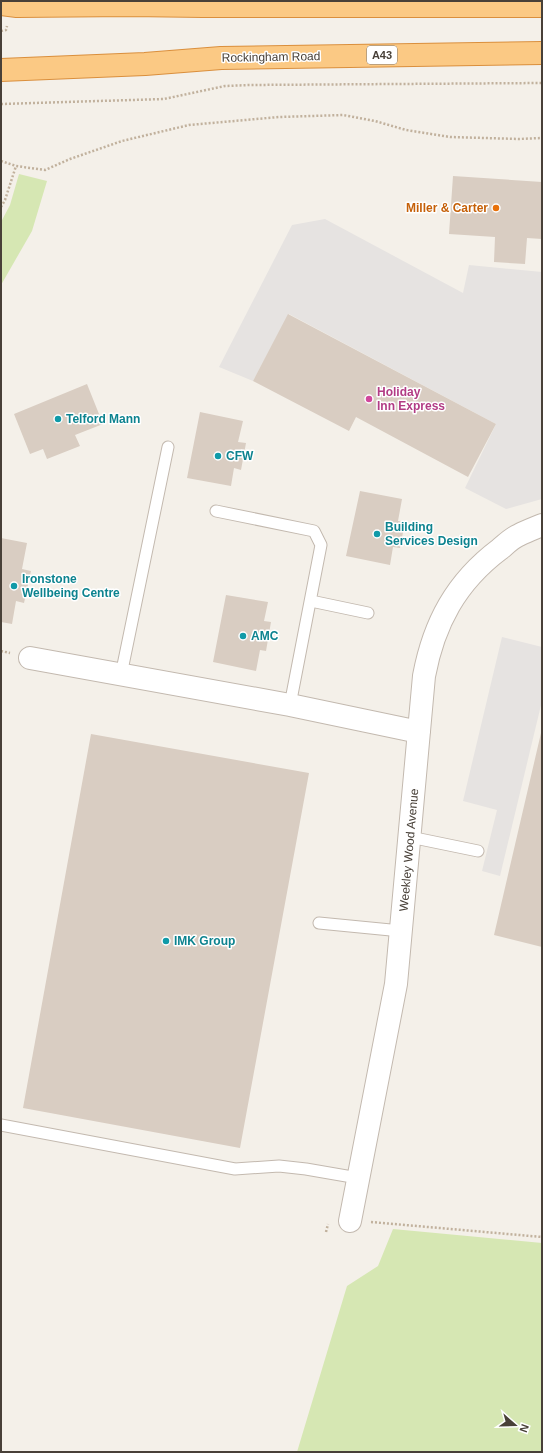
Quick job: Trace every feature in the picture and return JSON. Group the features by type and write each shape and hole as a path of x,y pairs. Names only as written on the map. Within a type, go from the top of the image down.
{"highway":[{"path":"1,4 17,6 542,6"},
{"name":"Rockingham Road","path":"1,70 144,64 221,58 542,53"}],"street":[{"name":"Weekley Wood Avenue","path":"350,1221 396,984 424,676 428,653 436,630 447,608 459,589 472,573 486,559 518,535 542,525"},
{"path":"30,658 290,705 419,732"}],"lane":[{"path":"122,675 168,447"},
{"path":"216,511 314,531 321,545 290,705"},
{"path":"311,601 368,613"},
{"path":"410,837 478,851"},
{"path":"319,923 401,931"},
{"path":"1,1125 235,1169 279,1166 306,1168 358,1178"}],"path":[{"path":"1,104 164,99 225,86 249,85 542,82"},
{"path":"1,161 16,166 45,170 70,159 122,141 189,125 279,117 342,115 375,121 406,130 450,137 519,139 542,138"},
{"path":"1,207 5,200 16,166"},
{"path":"350,1221 542,1237"}],"green space":[{"path":"19,174 47,181 32,231 1,285 1,222 10,205"},
{"path":"393,1229 542,1243 542,1452 297,1452 347,1286 378,1266"}],"shaded area":[{"path":"325,219 463,293 469,265 542,272 542,499 506,509 465,488 496,424 289,314 253,381 219,367 292,225"},
{"path":"502,637 542,647 542,701 500,876 482,871 497,810 463,801"}],"building":[{"name":"Miller & Carter","path":"453,176 542,182 542,239 527,238 525,264 494,262 495,237 449,234"},
{"name":"Holiday Inn Express","path":"288,314 496,424 468,477 356,417 349,431 253,381"},
{"name":"Telford Mann","path":"87,384 103,424 75,435 80,446 47,459 43,449 30,454 14,414"},
{"name":"CFW","path":"200,412 243,421 238,442 246,443 241,470 234,468 231,486 187,478"},
{"name":"Building Services Design","path":"360,491 402,499 398,521 405,522 400,548 393,547 390,565 346,556"},
{"name":"Ironstone Wellbeing Centre","path":"1,538 27,543 22,569 31,571 24,603 16,601 12,624 1,622"},
{"name":"AMC","path":"226,595 268,602 264,621 271,622 266,651 260,650 256,671 213,662"},
{"path":"542,733 542,947 494,935"},
{"name":"IMK Group","path":"91,734 309,773 240,1148 23,1108"}],"place":[{"name":"Miller & Carter","path":"496,208"},
{"name":"Holiday Inn Express","path":"369,399"},
{"name":"Telford Mann","path":"58,419"},
{"name":"CFW","path":"218,456"},
{"name":"Building Services Design","path":"377,534"},
{"name":"Ironstone Wellbeing Centre","path":"14,586"},
{"name":"AMC","path":"243,636"},
{"name":"IMK Group","path":"166,941"}]}
